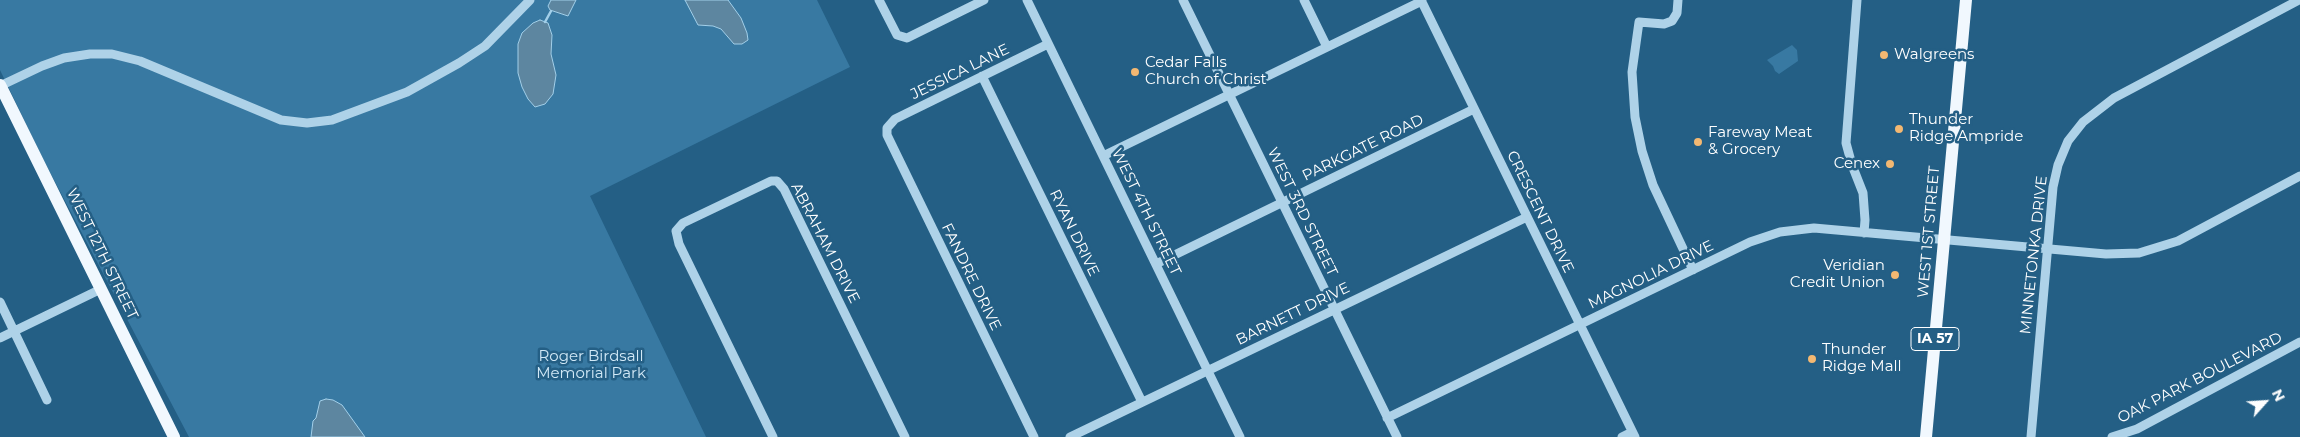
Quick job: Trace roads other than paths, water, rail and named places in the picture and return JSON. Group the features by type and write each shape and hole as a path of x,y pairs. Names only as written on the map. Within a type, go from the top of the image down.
{"main road":[{"name":"WEST 1ST STREET","path":"1926,437 1966,0"},
{"name":"WEST 12TH STREET","path":"0,86 174,437"}],"street":[{"path":"0,86 64,58 90,54 112,54 146,63 281,120 307,123 332,120 407,92 451,68 485,46 530,0"},
{"path":"879,0 897,35 907,38 984,0"},
{"name":"WEST 4TH STREET","path":"1027,0 1240,437"},
{"name":"WEST 3RD STREET","path":"1183,0 1396,437"},
{"path":"1304,0 1327,47"},
{"path":"1103,156 1421,0"},
{"name":"CRESCENT DRIVE","path":"1421,0 1633,434"},
{"path":"1678,0 1677,13 1672,21 1664,24 1639,22 1632,72 1635,117 1642,151 1654,185 1693,270"},
{"path":"1857,0 1846,143 1863,193 1864,233"},
{"name":"MINNETONKA DRIVE","path":"2031,437 2053,187 2058,165 2068,141 2083,122 2114,98 2299,0"},
{"name":"JESSICA LANE","path":"887,128 895,119 1048,44"},
{"name":"RYAN DRIVE","path":"982,76 1142,402"},
{"name":"PARKGATE ROAD","path":"1156,264 1474,109"},
{"name":"FANDRE DRIVE","path":"887,128 889,141 1034,437"},
{"path":"1944,240 2123,254 2152,250 2184,238 2300,176"},
{"name":"ABRAHAM DRIVE","path":"773,437 679,244 676,232 683,223 771,181 777,181 784,189 905,437"},
{"name":"BARNETT DRIVE","path":"1070,437 1527,217"},
{"name":"MAGNOLIA DRIVE","path":"1387,418 1750,242 1780,232 1814,228 1944,240"},
{"path":"0,338 101,289"},
{"path":"0,302 47,400"},
{"name":"OAK PARK BOULEVARD","path":"2112,437 2137,429 2300,342"},
{"path":"1622,437 1633,434"}],"waterway":[{"path":"545,22 551,11"}],"place":[{"name":"Walgreens","path":"1884,55"},
{"name":"Cedar Falls Church of Christ","path":"1135,72"},
{"name":"Thunder Ridge Ampride","path":"1899,129"},
{"name":"Fareway Meat & Grocery","path":"1698,142"},
{"name":"Cenex","path":"1890,164"},
{"name":"Veridian Credit Union","path":"1895,275"},
{"name":"Thunder Ridge Mall","path":"1812,359"}],"park label":[{"name":"Roger Birdsall Memorial Park","path":"591,366"}]}
